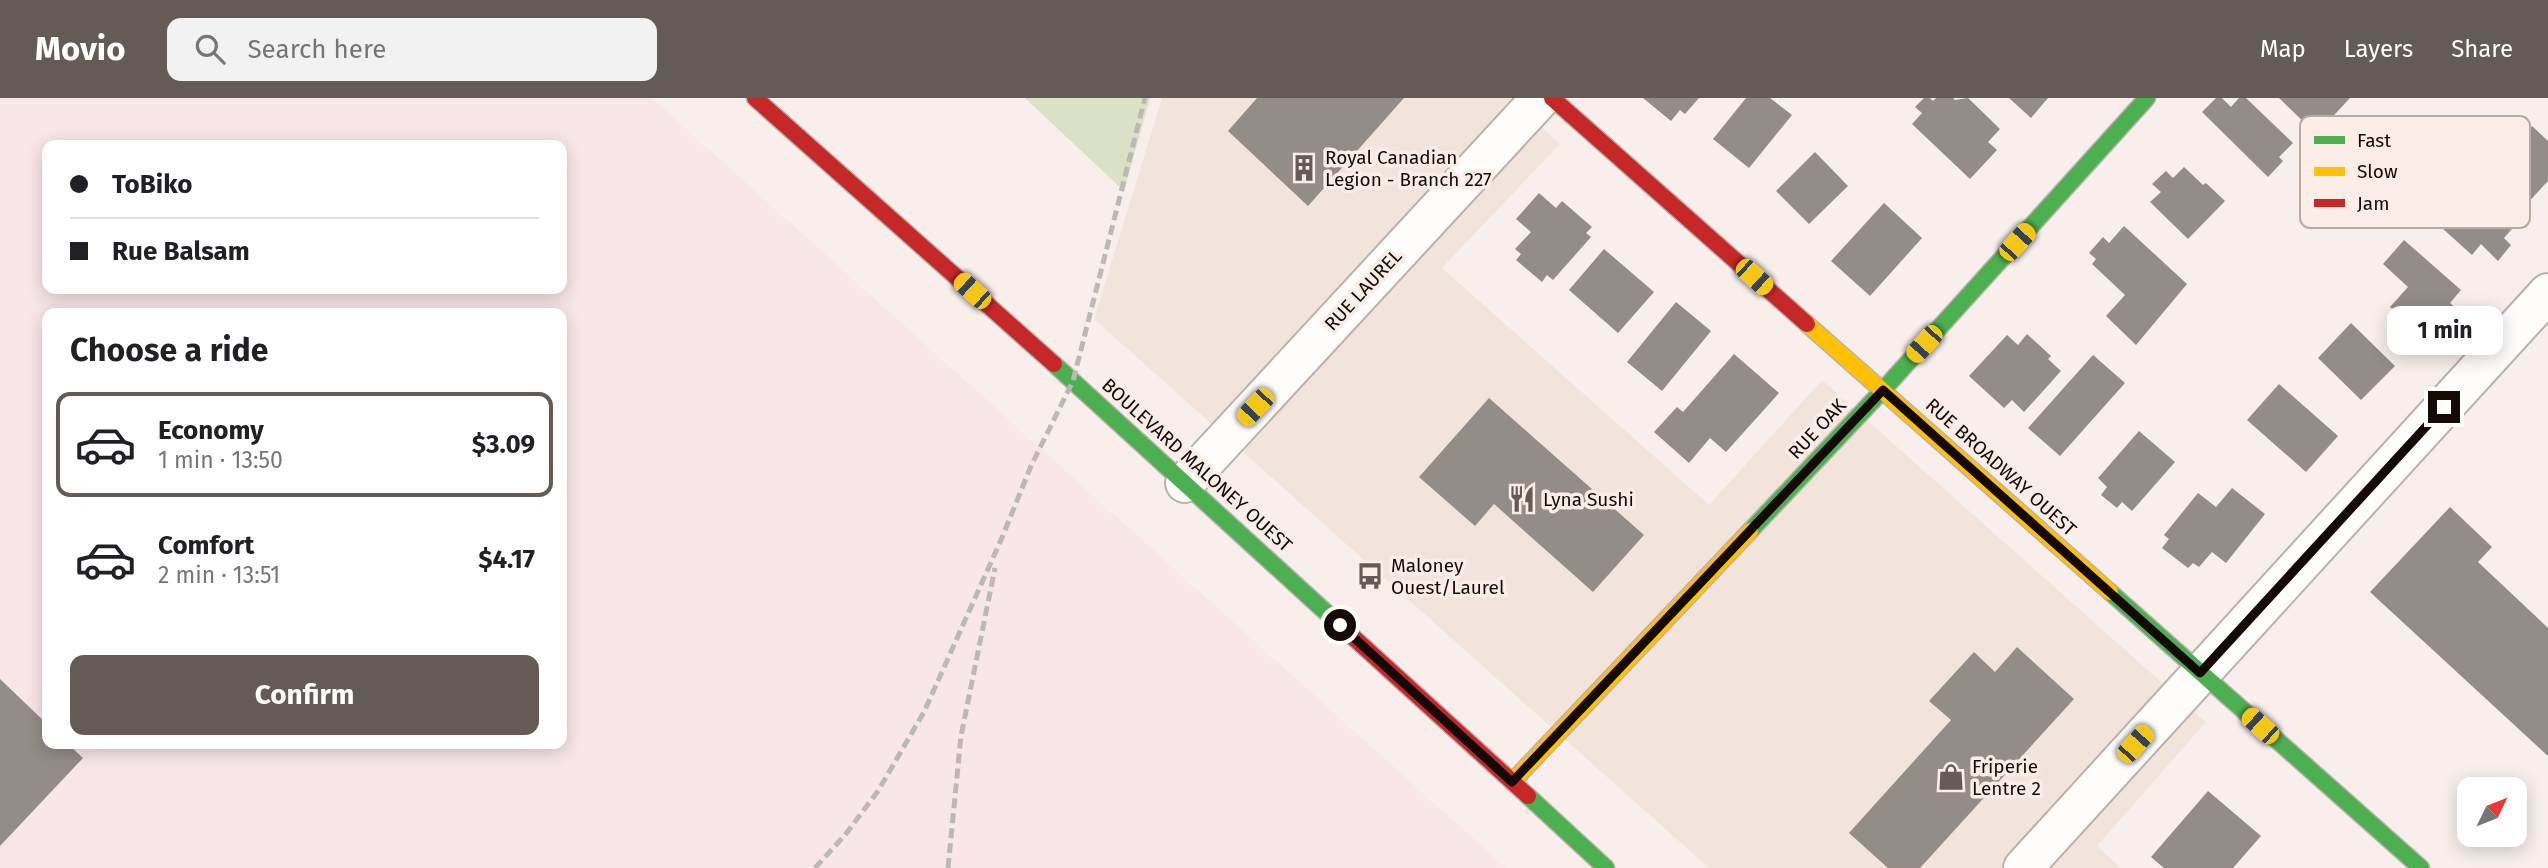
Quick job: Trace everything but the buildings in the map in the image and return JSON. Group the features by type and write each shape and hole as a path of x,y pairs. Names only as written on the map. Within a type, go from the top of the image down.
{"street":[{"name":"BOULEVARD MALONEY OUEST","path":"755,98 1185,483 1606,868"},
{"name":"RUE LAUREL","path":"1185,483 1541,98"},
{"name":"RUE BROADWAY OUEST","path":"1552,98 2421,868"},
{"name":"RUE OAK","path":"1512,782 1883,390 2147,98"},
{"path":"2023,868 2548,293"}],"shaded area":[{"path":"0,98 652,98 1506,868 0,868"},
{"path":"1162,98 1509,98 1560,144 1442,268 1709,505 1822,380 2206,722 2097,846 2121,868 1709,868 1094,319"}],"green space":[{"path":"1025,98 1150,98 1124,191"}],"railway":[{"path":"815,868 845,835 878,791 924,712 1031,466 1073,381 1145,98"},
{"path":"948,868 961,736 995,568"}],"traffic: fast":[{"path":"1750,531 1883,390 2147,98"},
{"path":"1054,364 1353,637"},
{"path":"2110,592 2421,868"},
{"path":"1528,796 1606,868"}],"traffic: slow":[{"path":"1807,324 2110,592"},
{"path":"1512,782 1750,531"}],"traffic: jam":[{"path":"755,98 1054,364"},
{"path":"1552,98 1807,324"},
{"path":"1353,637 1528,796"}],"place":[{"name":"Royal Canadian Legion - Branch 227","path":"1304,168"},
{"name":"Lyna Sushi","path":"1522,499"},
{"name":"Maloney Ouest/Laurel","path":"1370,576"},
{"name":"Friperie Lentre 2","path":"1951,777"}],"route":[{"path":"1340,625 1512,782 1883,390 2200,673 2444,407"}]}
